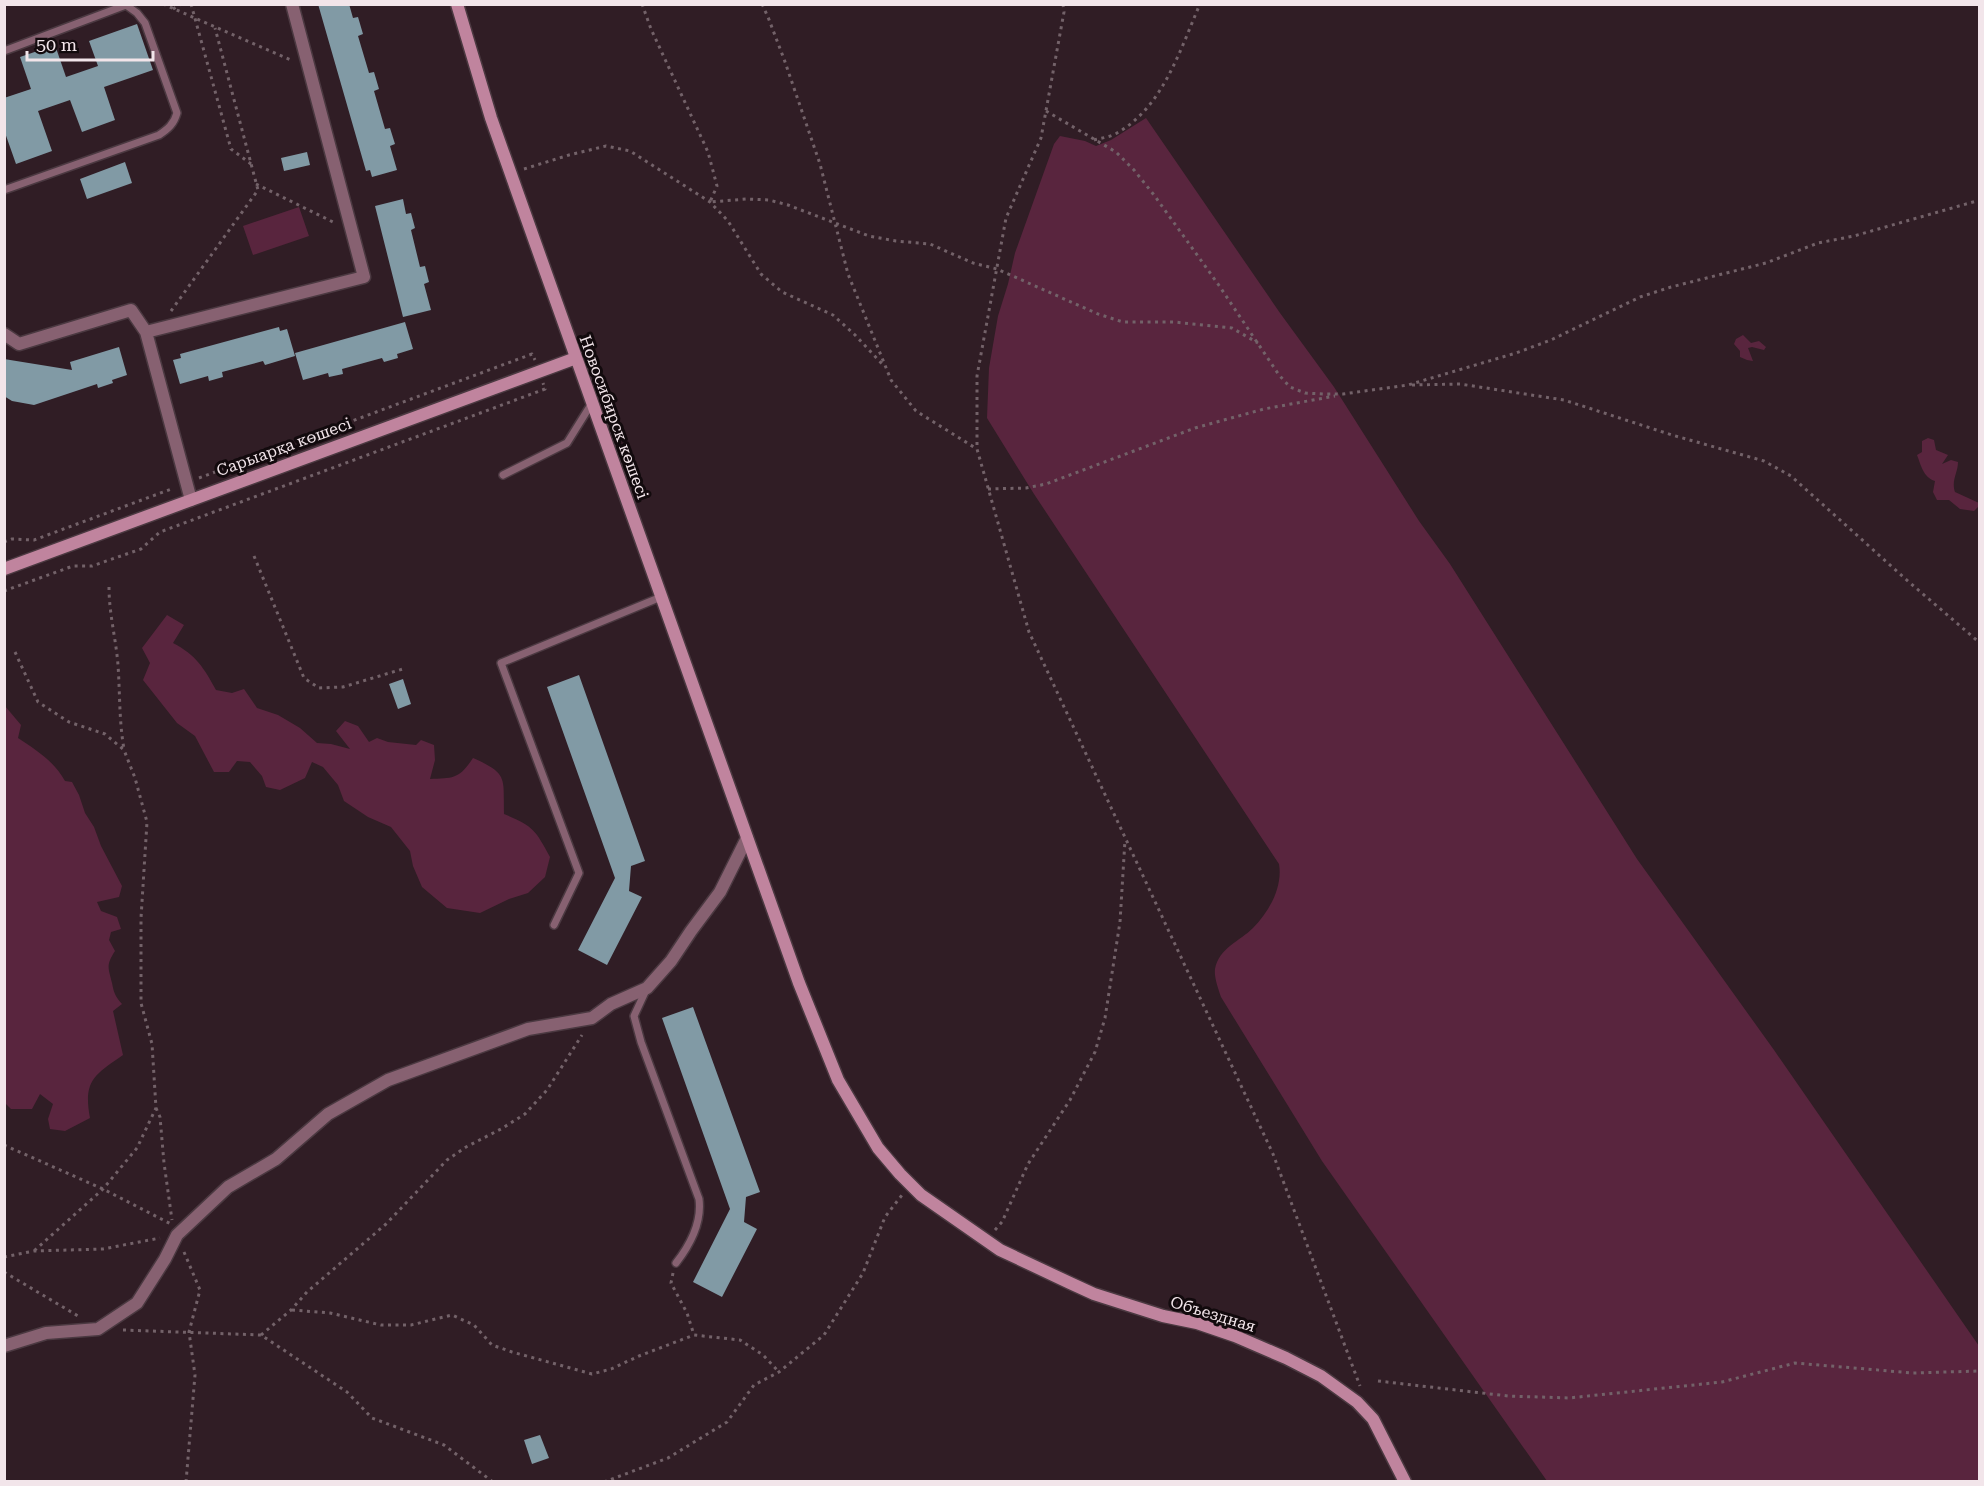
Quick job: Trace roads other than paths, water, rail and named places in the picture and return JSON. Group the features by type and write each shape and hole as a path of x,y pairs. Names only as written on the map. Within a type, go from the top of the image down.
{"main road":[{"name":"Новосибирск көшесі","path":"457,4 491,118 799,983 838,1080 878,1148 910,1184"},
{"name":"Сарыарқа көшесі","path":"4,569 576,358"},
{"name":"Объездная","path":"910,1184 921,1195 1000,1250 1094,1294 1163,1316 1197,1323 1235,1335 1321,1376 1357,1402 1373,1419 1405,1482"}],"street":[{"path":"152,331 364,277 292,4"},
{"path":"4,334 19,344 131,310 152,331 191,500"},
{"path":"4,1346 46,1333 98,1329 137,1303 165,1259 177,1235 228,1187 276,1159 328,1114 388,1080 528,1029 592,1018 611,1004 646,988 671,961 720,892 747,838"}],"lane":[{"path":"4,51 126,5 138,12 145,23 177,113 168,129 159,135 4,190"},
{"path":"504,475 567,443 592,404"},
{"path":"554,925 579,873 501,663 661,597"},
{"path":"646,988 634,1016 641,1042 699,1199 701,1212 684,1252 676,1263"}]}
